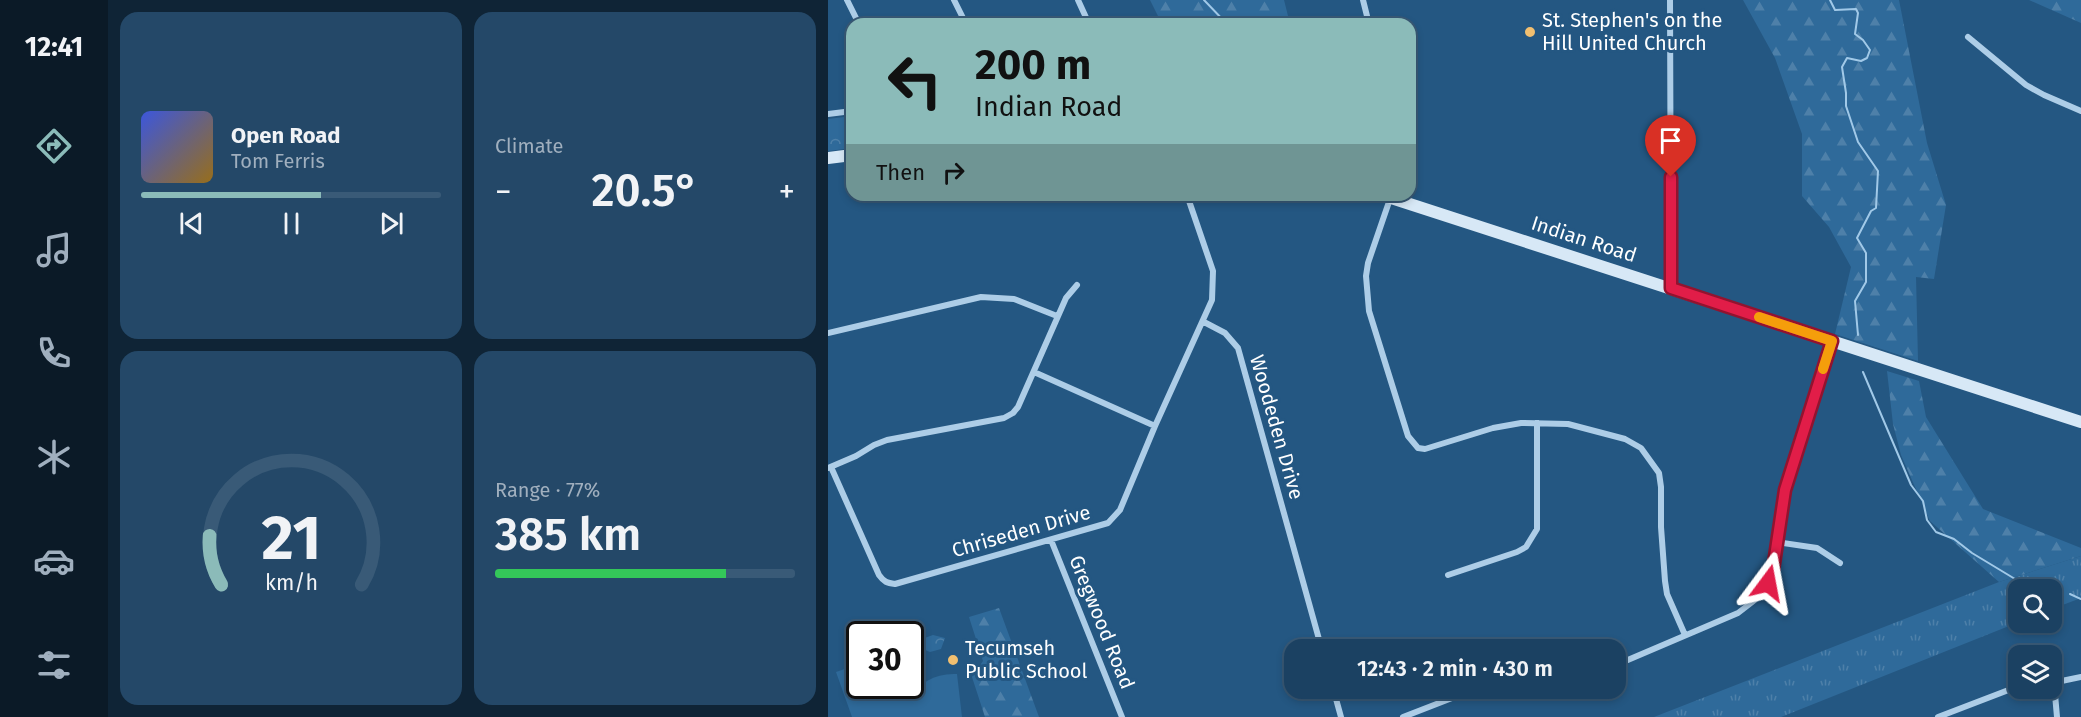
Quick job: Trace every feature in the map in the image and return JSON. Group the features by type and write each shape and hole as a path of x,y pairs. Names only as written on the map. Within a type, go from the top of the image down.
{"street":[{"path":"847,0 856,18"},
{"path":"954,0 963,18"},
{"path":"1078,0 1086,18"},
{"path":"1363,0 1368,18"},
{"path":"1670,0 1671,288"},
{"path":"1968,37 2026,85 2044,96 2081,111"},
{"path":"828,114 846,112"},
{"path":"828,158 846,156"},
{"path":"1189,201 1213,271 1212,300 1204,322"},
{"path":"1387,201 1368,263 1366,276 1369,310 1408,436 1418,448 1425,448 1505,425 1568,424 1625,439 1641,448 1659,473 1663,564 1667,594 1685,635"},
{"name":"Indian Road","path":"1403,201 2081,422"},
{"path":"830,467 887,440 1004,418 1013,413 1018,407 1066,298 1077,285"},
{"path":"828,333 981,297 1014,299 1057,316"},
{"name":"Chriseden Drive","path":"830,467 879,575 884,582 889,584 896,584 1108,523 1120,510 1155,426 1204,322"},
{"name":"Woodeden Drive","path":"1204,322 1225,333 1238,348 1319,639"},
{"path":"1626,661 1738,613 1760,596 1773,570 1785,490 1832,341"},
{"path":"1034,372 1155,426"},
{"path":"1448,575 1517,552 1526,547 1533,538 1538,521 1537,423"},
{"name":"Gregwood Road","path":"1051,540 1122,717"},
{"path":"1776,542 1816,548 1840,563"},
{"path":"2062,681 2081,677"},
{"path":"1938,717 2008,690"},
{"path":"1336,699 1341,717"},
{"path":"1403,717 1449,699"},
{"path":"2055,699 2057,717"}],"green space":[{"path":"1150,0 1284,0 1288,18 1159,18"},
{"path":"1743,0 1899,0 1927,143 1946,205 1934,279 1916,277 1918,361 1835,334 1851,267 1829,227 1802,196 1802,134 1775,58"},
{"path":"2029,0 2081,0 2081,23"},
{"path":"846,117 846,149 828,151 828,119"},
{"path":"1887,371 1919,381 1926,417 1983,509 2081,548 2081,556 1999,582 1930,521 1901,455 1893,424"},
{"path":"2081,556 2081,598 2062,605 2062,579 2008,579"},
{"path":"2008,579 2008,626 1781,717 1654,717"},
{"path":"999,608 1039,717 985,717 972,677 983,661 969,617"},
{"path":"933,635 945,638 941,649 930,652 924,650 924,638"},
{"path":"846,669 846,699 924,699 924,683 942,675 957,674 962,717 852,717 836,672"}],"waterway":[{"path":"1204,0 1221,18"},
{"path":"1830,0 1835,10 1856,9 1858,13 1855,34 1870,50 1867,58 1861,61 1847,58 1842,67 1846,106 1858,142 1878,171 1876,208 1871,211 1857,238 1866,253 1866,282 1855,301 1858,335"},
{"path":"1863,372 1911,485 1923,501 1927,520 1936,532 1954,539 1972,553 2015,579"},
{"path":"2070,594 2081,599"}],"slow traffic":[{"path":"1759,317 1832,341 1823,369"}],"place":[{"name":"St. Stephen's on the Hill United Church","path":"1530,32"},
{"name":"Tecumseh Public School","path":"953,660"}],"route":[{"path":"1671,177 1671,288 1832,341 1785,490 1773,570 1768,583"}]}
